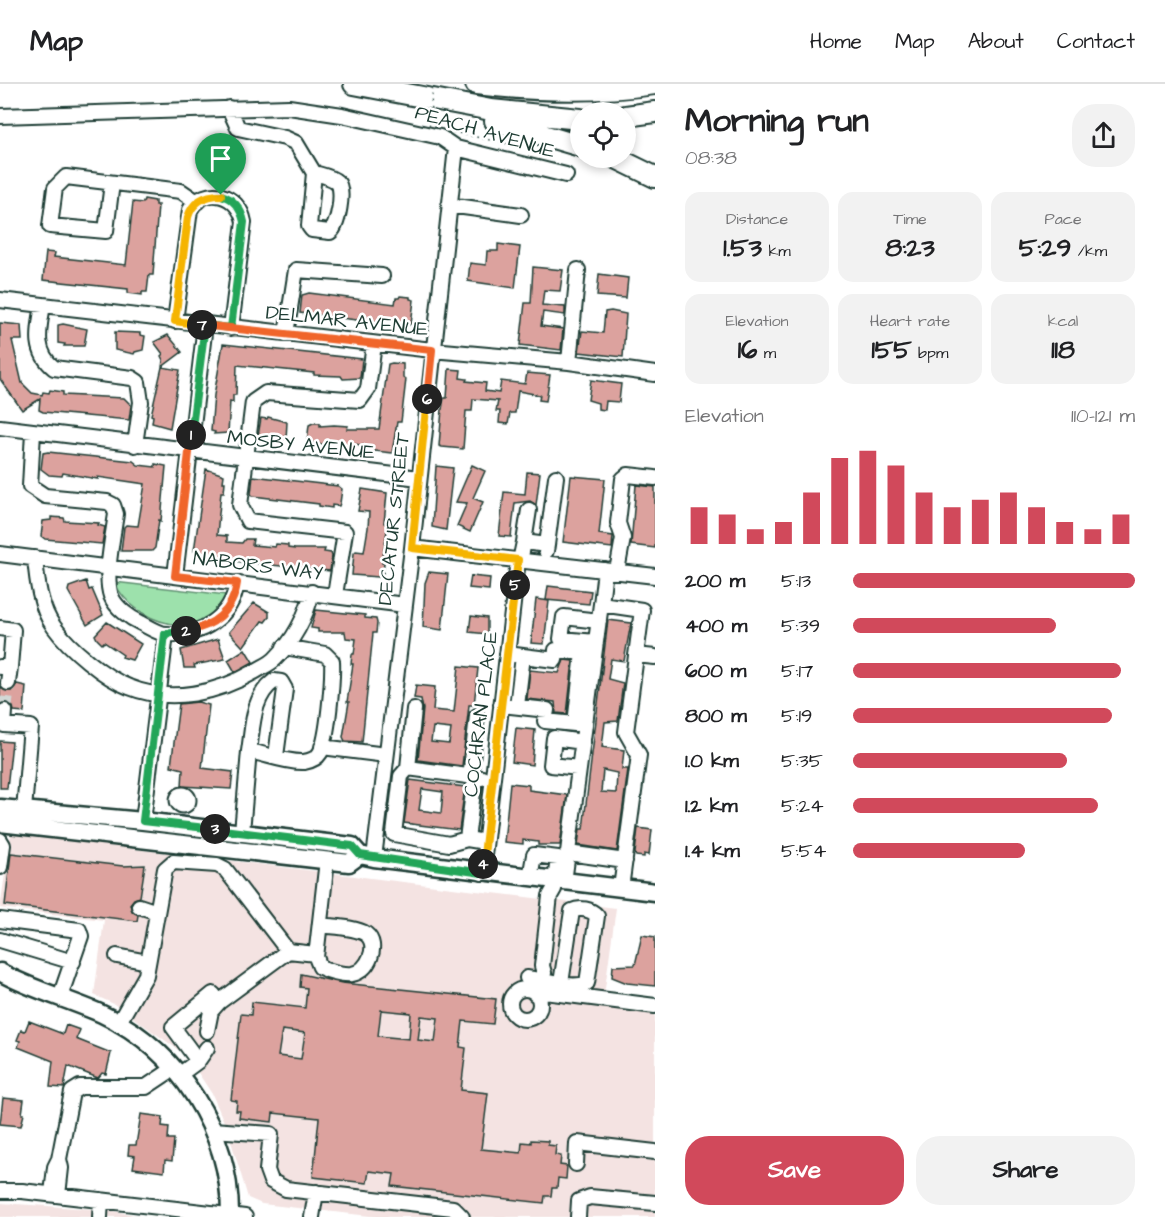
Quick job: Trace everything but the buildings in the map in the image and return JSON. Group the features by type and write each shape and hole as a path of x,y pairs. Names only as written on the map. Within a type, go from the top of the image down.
{"highway":[{"path":"354,84 491,110 570,118"},
{"path":"476,84 519,89 589,92 655,84"},
{"path":"376,88 570,143"},
{"path":"636,115 655,112"},
{"path":"636,168 655,177"}],"main road":[{"path":"0,808 143,821 352,846 367,857"},
{"path":"0,823 327,860 349,862 367,857 530,878 558,884 655,892"},
{"path":"0,972 57,995 118,1024 137,1036 176,1072 198,1099 219,1146 235,1216"}],"street":[{"name":"PEACH AVENUE","path":"0,117 289,107 342,115 440,138 462,150 566,175"},
{"path":"229,108 238,128 285,138 296,143 314,173"},
{"name":"DECATUR STREET","path":"367,857 386,755 405,605 449,205 462,150"},
{"path":"112,183 106,231 50,226 55,188 66,177 181,190 197,202"},
{"path":"175,321 188,217 197,202 208,196 221,195 233,200 244,222 231,328"},
{"path":"449,205 521,216"},
{"path":"286,334 296,270 382,276"},
{"path":"569,362 578,270"},
{"name":"DELMAR AVENUE","path":"0,300 374,344 569,362 655,374"},
{"path":"43,305 40,352 54,368 132,378 138,382 141,402 135,445"},
{"path":"175,576 205,325"},
{"path":"335,595 345,532 248,521 240,505 253,402 258,397 273,393 360,400 369,389 374,344"},
{"name":"MOSBY AVENUE","path":"0,427 189,452 419,478"},
{"path":"33,432 30,486 45,496 107,502 113,505 116,514 108,580 112,597 120,609 135,621 165,634 193,630 221,617 231,607 237,583"},
{"path":"541,985 550,896 558,884 568,853 600,604 623,538 618,523 622,479 628,475 655,478"},
{"path":"544,563 556,477"},
{"name":"COCHRAN PLACE","path":"482,873 519,560 529,510"},
{"path":"524,542 547,545"},
{"path":"412,548 655,576"},
{"name":"NABORS WAY","path":"0,554 405,605"},
{"path":"34,558 37,588 53,627 86,659 128,687 158,695 193,695 235,683 274,660 305,618 312,592"},
{"path":"600,604 642,610 626,732 639,755 621,888"},
{"path":"596,642 561,639 564,618 599,621"},
{"path":"0,628 13,630 5,667 8,683"},
{"path":"143,821 165,634"},
{"path":"249,751 304,762 315,758 322,747 333,675 332,661 325,654 284,646"},
{"path":"501,705 547,710 545,721 575,724 583,653 556,650 555,660 507,654"},
{"path":"636,655 655,657"},
{"path":"517,706 523,656"},
{"path":"242,832 249,751 256,704 262,689 274,681 281,682 285,689 276,756"},
{"path":"414,709 408,768 400,776 394,834 449,844 467,839 485,842"},
{"path":"5,711 4,725 31,727 24,810"},
{"path":"467,839 475,777 471,769 477,716"},
{"path":"579,768 551,765 554,738 583,741"},
{"path":"322,747 386,755"},
{"path":"408,768 493,779"},
{"path":"0,840 3,845 0,867"},
{"path":"568,853 625,861"},
{"path":"530,878 534,855 558,858 558,884"},
{"path":"320,926 361,932 369,936 372,946 371,957 363,969 353,974 331,972 320,967 316,954 327,860"},
{"path":"118,1024 143,981 165,869 169,864 181,861 217,865 229,874 288,951"},
{"path":"139,906 158,912"},
{"path":"541,985 561,983 581,986 588,980 597,916 592,911 577,909 572,911 561,983"},
{"path":"0,920 79,930 81,936 57,995"},
{"path":"0,940 70,961"},
{"path":"207,1031 211,1011 243,982 288,951 316,954"},
{"path":"117,956 148,962"},
{"path":"527,978 541,985 655,1006"},
{"path":"198,1061 172,1027 213,994 219,1002"},
{"path":"55,1194 55,1167 59,1159 71,1094 80,1087 146,1087 198,1061 207,1048"},
{"path":"212,1130 271,1134 267,1170 271,1181 286,1189 438,1211 453,1208 462,1217"},
{"path":"576,1164 577,1143 655,1152"},
{"path":"0,1188 235,1216"},
{"path":"312,1217 316,1192"},
{"path":"578,1217 579,1201 590,1197 655,1203"},
{"path":"100,1217 101,1200"}],"path":[{"path":"429,126 433,84"},
{"path":"450,131 513,144 513,149 471,140 462,150"}],"shaded area":[{"path":"11,834 616,908 603,1003 655,1010 655,1217 379,1217 262,1204 248,1198 228,1131 212,1094 187,1056 114,1004 94,995 104,920 0,908"},
{"path":"0,1203 109,1210 143,1217 0,1217"}],"green space":[{"path":"114,582 227,595 216,611 202,620 186,624 169,623 152,618 137,609 124,597"}],"tunnel":[{"path":"5,711 8,683"}],"route":[{"path":"221,195 200,199 193,204 190,210 175,321 205,325 432,350 412,548 518,560 482,873 374,858 360,855 352,846 143,821 165,634 193,630 221,617 231,607 237,583 175,576 205,325 231,328 244,222 233,200 221,195"}]}
